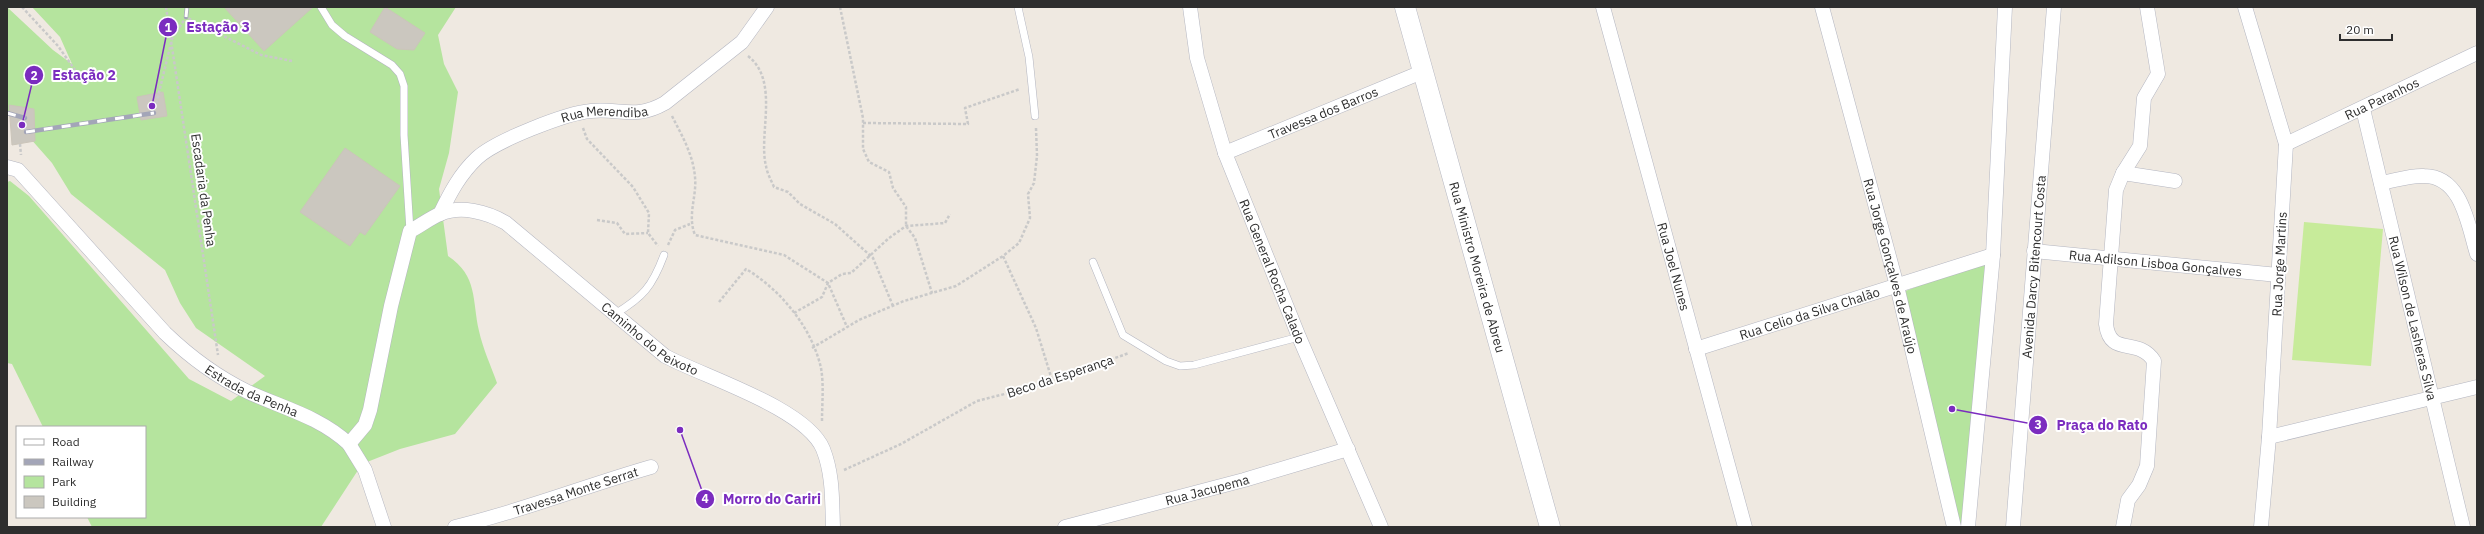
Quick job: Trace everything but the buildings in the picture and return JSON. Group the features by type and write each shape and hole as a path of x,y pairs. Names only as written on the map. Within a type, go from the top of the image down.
{"street":[{"name":"Rua Merendiba","path":"440,214 453,186 478,157 537,127 578,114 592,111 635,113 654,109 665,103 737,47 767,7"},
{"name":"Rua General Rocha Calado","path":"1190,7 1197,58 1225,153 1299,337 1381,527"},
{"name":"Rua Ministro Moreira de Abreu","path":"1405,7 1550,527"},
{"name":"Rua Joel Nunes","path":"1603,7 1744,527"},
{"name":"Rua Jorge Gonçalves de Araújo","path":"1822,7 1897,286 1954,527"},
{"path":"1968,527 1993,255 2005,7"},
{"name":"Avenida Darcy Bitencourt Costa","path":"2013,527 2054,7"},
{"path":"2123,527 2128,500 2139,485 2146,466 2154,361 2143,349 2116,345 2107,334 2114,204 2123,173 2140,146 2144,98 2158,74 2147,7"},
{"name":"Rua Jorge Martins","path":"2245,7 2286,144 2269,437 2261,527"},
{"name":"Rua Paranhos","path":"2286,144 2477,53"},
{"name":"Travessa dos Barros","path":"1225,153 1422,72"},
{"name":"Rua Wilson de Lasheras Silva","path":"2362,109 2381,183 2431,400 2463,527"},
{"name":"Estrada da Penha","path":"7,167 18,170 165,334 189,356 247,391 317,421 349,444"},
{"path":"2123,173 2175,181"},
{"path":"2381,183 2423,176 2437,178 2448,184 2461,204 2477,254"},
{"name":"Caminho do Peixoto","path":"410,231 440,214 459,210 492,215 506,223 665,356 694,371 765,401 790,416 807,429 822,448 831,476 833,527"},
{"path":"384,527 365,470 349,444 365,425 370,410 391,306 410,231"},
{"name":"Rua Adilson Lisboa Gonçalves","path":"2034,251 2278,275"},
{"name":"Rua Celio da Silva Chalão","path":"1696,349 1993,255"},
{"path":"2269,437 2431,400 2477,387"},
{"name":"Rua Jacupema","path":"1065,527 1244,480 1348,449"},
{"name":"Travessa Monte Serrat","path":"455,527 496,517 587,485 651,467"}],"lane":[{"path":"321,7 332,25 345,36 392,65 400,74 404,86 404,135 410,231"},
{"path":"1018,7 1030,57 1035,116"},
{"path":"615,314 638,300 656,276 664,255"},
{"path":"1093,262 1123,335 1166,361 1180,366 1194,365 1299,337"}],"path":[{"path":"22,7 58,46 74,70"},
{"name":"Escadaria da Penha","path":"166,7 172,39 220,376"},
{"path":"840,7 863,123 863,149 869,162 889,172 893,188 906,207 906,226 915,238 932,293"},
{"path":"154,113 172,39 186,17 262,55 292,61"},
{"path":"737,47 755,61 766,90 765,166 774,187 788,192 800,204 835,224 870,255 893,306"},
{"path":"863,123 968,124 965,108 1032,84"},
{"path":"665,103 690,151 695,178 690,224 695,235 784,255 828,283 847,327"},
{"path":"578,114 587,139 633,187 649,213 648,233 664,255"},
{"path":"812,348 847,327 893,306 956,286 1003,256 1019,243 1030,218 1028,194 1034,183 1037,156 1035,116"},
{"path":"24,118 26,132"},
{"path":"794,313 822,297 828,283 842,274 850,273 889,238 906,226 945,223 950,214"},
{"path":"597,220 617,223 625,234 648,233"},
{"path":"664,255 675,230 690,224"},
{"path":"1003,256 1036,328 1052,380"},
{"path":"718,302 746,270 763,279 804,326 821,368 822,448"},
{"name":"Beco da Esperança","path":"831,476 901,444 977,400 1052,380 1144,348"}],"green space":[{"path":"7,7 53,50 72,64 60,37 32,7 456,7 438,35 444,64 458,92 449,153 439,189 448,256 465,272 469,280 481,338 497,383 455,434 400,449 362,464 321,527 92,527 88,518 146,518 146,426 43,426 12,364 7,363 7,182 10,181 29,196 189,379 231,401 265,376 196,328 180,303 165,270 71,194 52,163 7,112"},
{"path":"2304,222 2383,229 2371,366 2292,360"},
{"path":"1988,259 1964,527 1957,527 1903,292"}],"railway":[{"path":"186,17 187,7"},
{"path":"7,113 25,118"},
{"path":"26,132 154,113"}],"place":[{"name":"Estação 3","path":"152,106"},
{"name":"Estação 2","path":"22,125"},
{"name":"Praça do Rato","path":"1952,409"},
{"name":"Morro do Cariri","path":"680,430"}]}
